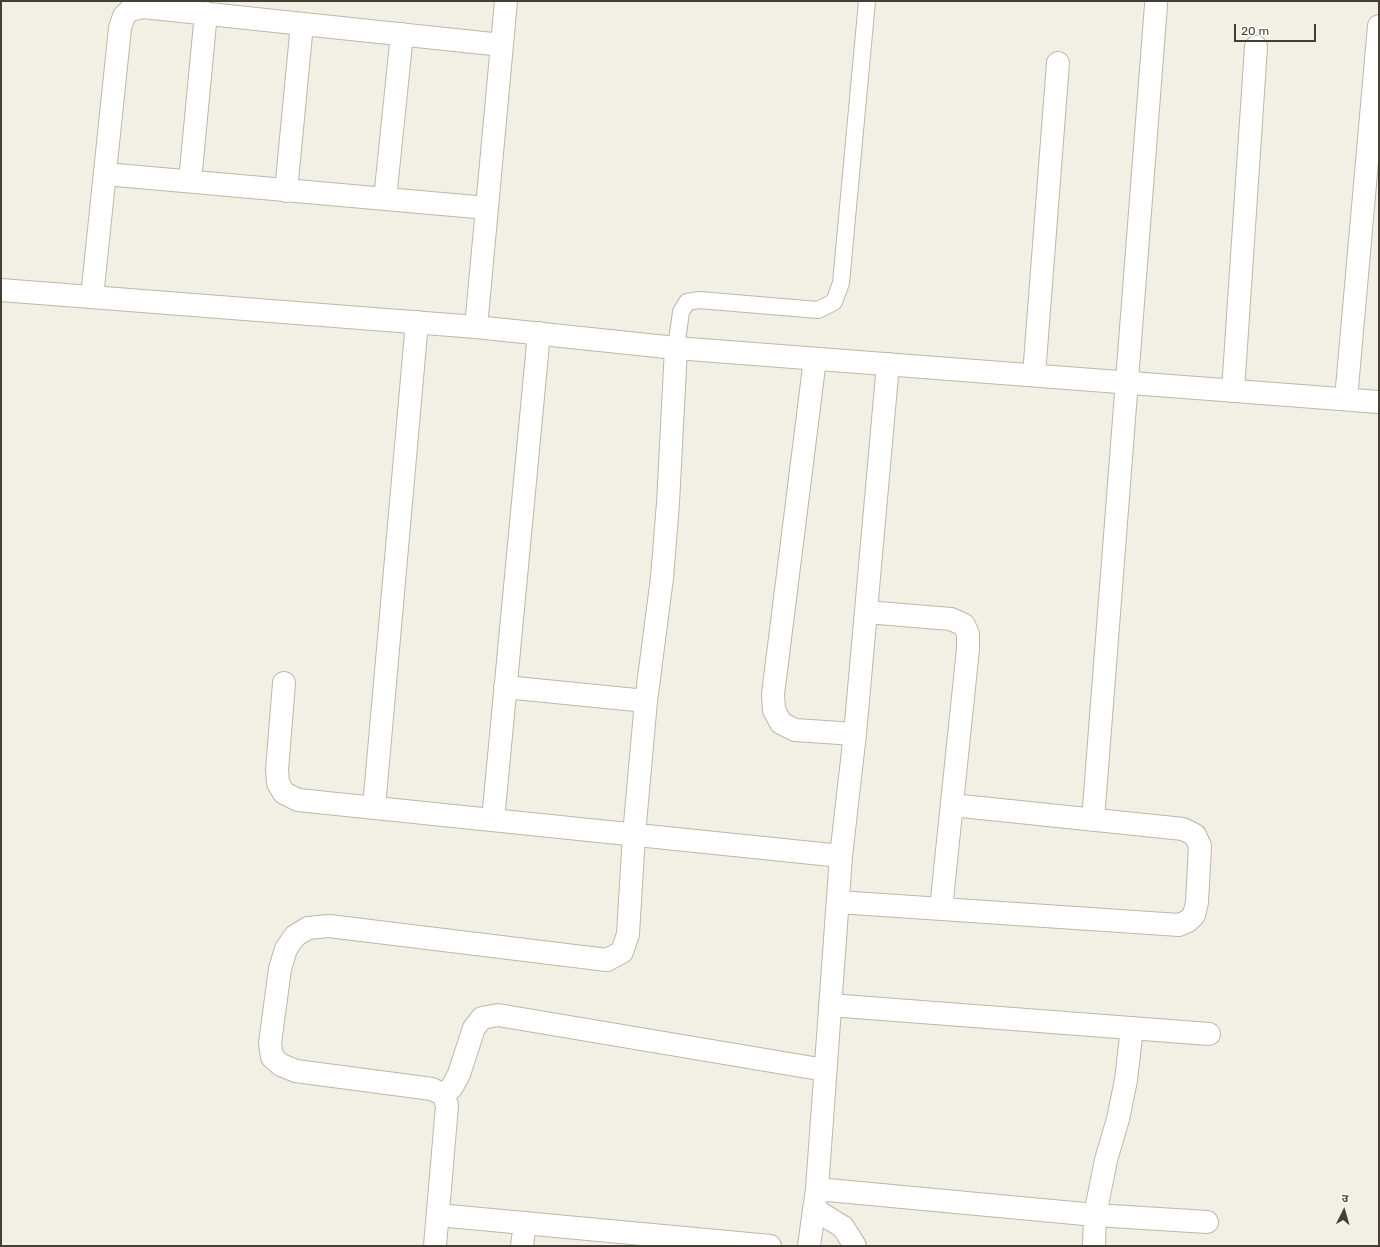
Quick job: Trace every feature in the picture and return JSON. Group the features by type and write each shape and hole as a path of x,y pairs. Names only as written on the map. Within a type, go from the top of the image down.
{"street":[{"path":"476,327 506,1"},
{"path":"1093,820 1128,384 1156,5"},
{"path":"92,297 120,28 124,16 130,10 143,7 502,45"},
{"path":"190,181 206,14"},
{"path":"286,190 302,24"},
{"path":"1346,399 1379,26"},
{"path":"385,199 402,34"},
{"path":"1233,391 1256,48"},
{"path":"1034,375 1058,63"},
{"path":"105,174 487,208"},
{"path":"1,290 476,327 676,348 1034,375 1128,384 1379,402"},
{"path":"374,807 417,322"},
{"path":"493,820 539,333"},
{"path":"435,1246 447,1106 444,1095 432,1089 296,1071 281,1065 272,1057 270,1043 280,969 286,950 295,936 308,928 330,926 606,960 622,952 628,934 634,835 646,701 662,578 668,510 676,348"},
{"path":"815,359 773,694 774,710 781,722 795,730 855,734"},
{"path":"809,1246 815,1199 841,856 855,734 888,364"},
{"path":"866,612 951,619 964,624 968,634 968,649 941,909"},
{"path":"284,683 277,770 278,783 284,794 298,800 841,856"},
{"path":"505,687 646,701"},
{"path":"838,902 1179,925 1188,921 1194,914 1197,902 1200,846 1195,835 1183,829 952,805"},
{"path":"830,1005 1209,1034"},
{"path":"444,1095 452,1087 459,1074 474,1028 482,1018 498,1015 825,1070"},
{"path":"1094,1246 1096,1215 1106,1160 1118,1119 1126,1080 1132,1028"},
{"path":"815,1199 1207,1222"},
{"path":"815,1199 843,1228 855,1246"},
{"path":"438,1215 524,1223 612,1239 770,1246"},
{"path":"522,1246 524,1223"}],"lane":[{"path":"676,348 681,312 687,302 699,300 818,310 834,302 841,283 867,1"}]}
